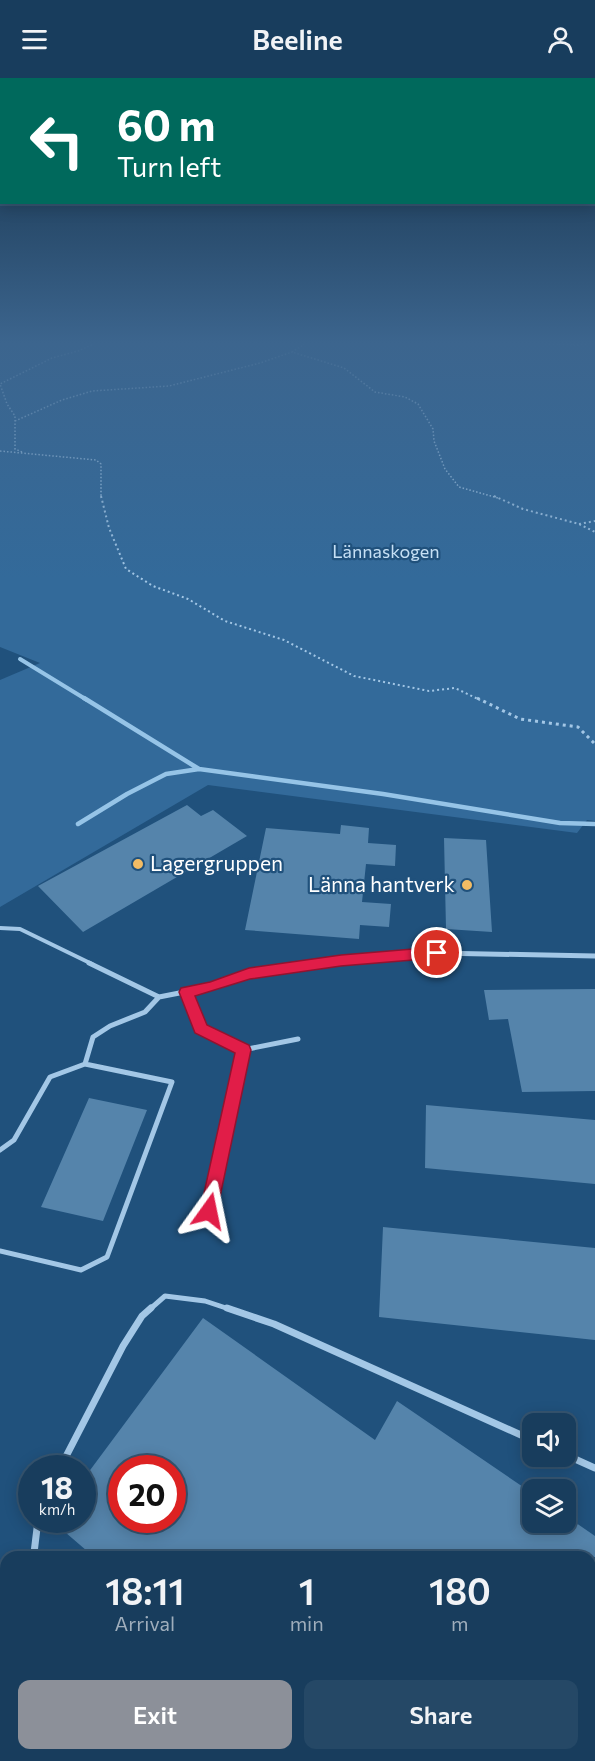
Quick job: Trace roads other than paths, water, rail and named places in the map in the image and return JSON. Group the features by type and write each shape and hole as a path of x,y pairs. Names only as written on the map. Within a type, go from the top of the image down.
{"street":[{"path":"210,987 249,974 341,961 425,954 595,956"}],"lane":[{"path":"0,928 20,929 159,997"},
{"path":"85,1064 93,1037 110,1026 145,1012 159,997 210,987"},
{"path":"186,992 201,1029 243,1050 298,1040"},
{"path":"209,1211 243,1050"},
{"path":"0,1150 14,1140 50,1077 85,1064 172,1082 107,1257 81,1269 0,1251"},
{"path":"67,1455 123,1346 142,1316 165,1296 205,1301 274,1324 522,1436"},
{"path":"576,1459 595,1468"},
{"path":"36,1551 37,1533"}],"waterway":[{"path":"20,659 87,700"},
{"path":"84,698 199,769"},
{"path":"78,824 127,794 166,774 199,769"},
{"path":"199,769 383,794 560,823 595,824"}],"place":[{"name":"Lagergruppen","path":"138,864"},
{"name":"Länna hantverk","path":"467,885"}],"park label":[{"name":"Lännaskogen","path":"386,552"}]}
